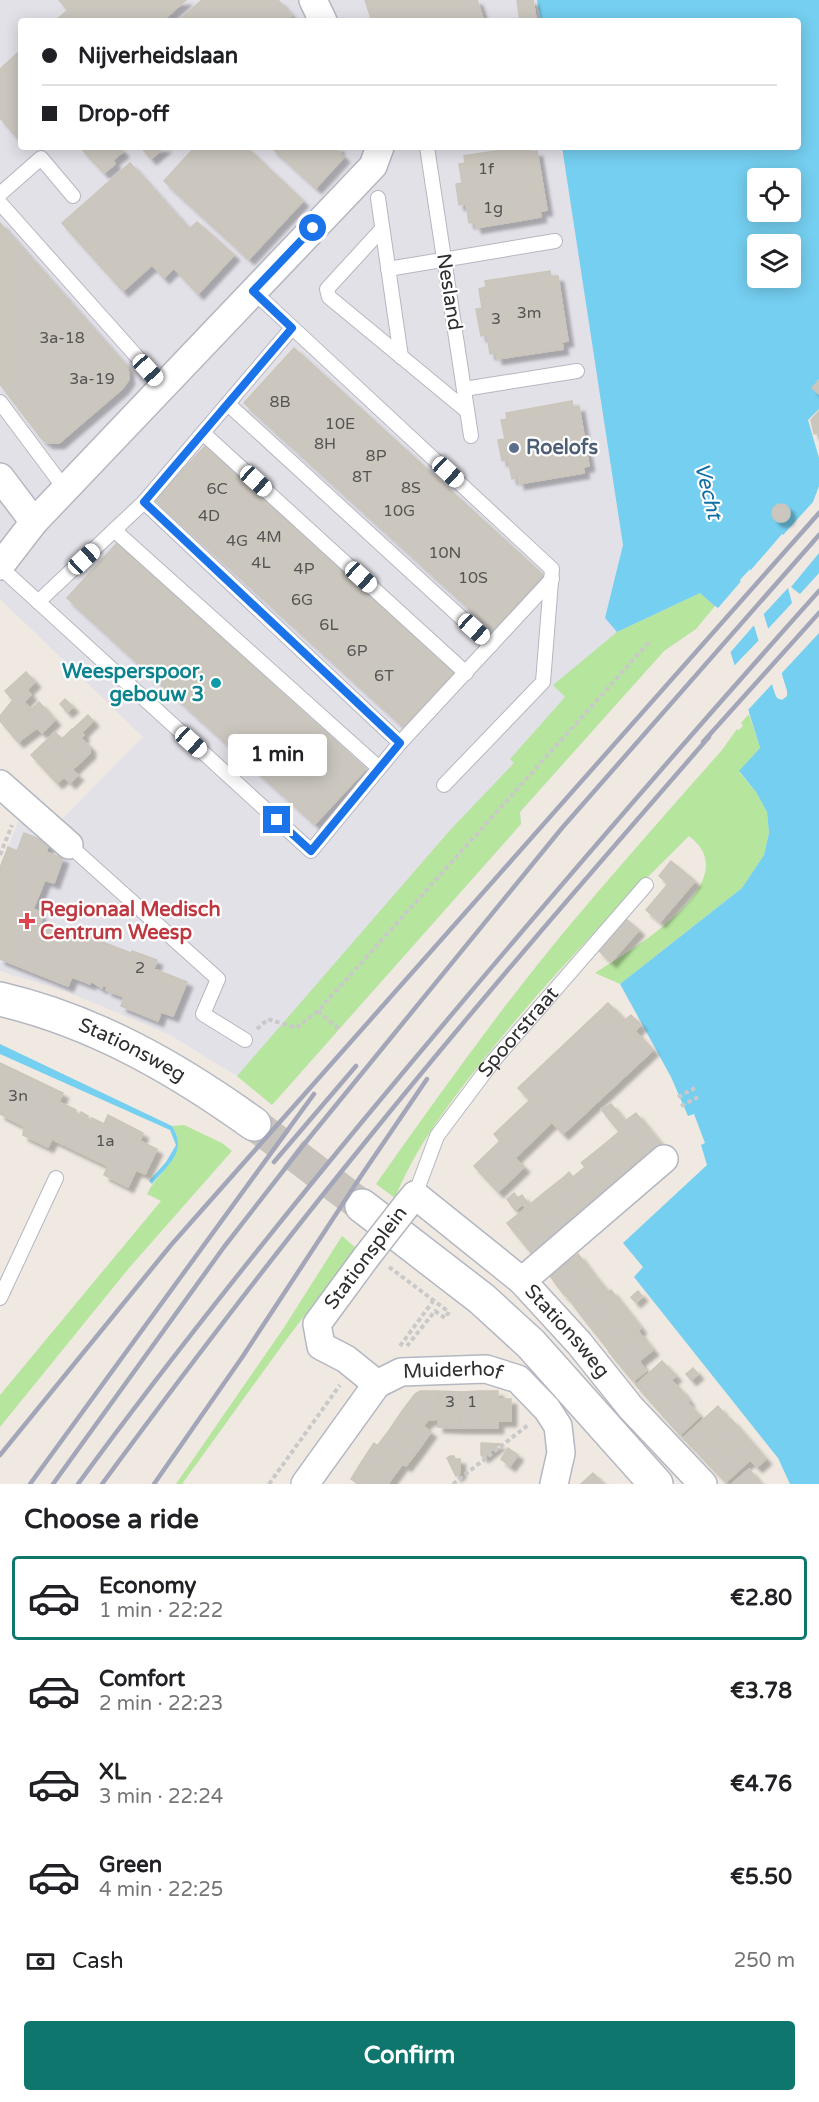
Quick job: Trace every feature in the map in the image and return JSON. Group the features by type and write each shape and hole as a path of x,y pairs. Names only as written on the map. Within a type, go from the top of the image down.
{"main road":[{"name":"Stationsweg","path":"0,999 65,1018 123,1043 184,1076 254,1124"},
{"name":"Stationsweg","path":"392,1212 531,1344 656,1484"}],"street":[{"path":"313,0 322,18"},
{"path":"0,567 34,522 373,166 379,150"},
{"path":"0,477 34,522"},
{"path":"0,783 69,845"},
{"path":"522,1281 664,1159"},
{"name":"Stationsplein","path":"377,1384 346,1359 321,1346 317,1324 367,1256 392,1212"},
{"name":"Stationsweg","path":"392,1212 522,1281 579,1342 631,1408 703,1484"},
{"name":"Muiderhof","path":"377,1384 401,1372 486,1369 518,1380 547,1409 558,1426 561,1453 554,1484"},
{"path":"305,1484 377,1384"}],"lane":[{"name":"Nesland","path":"427,150 471,436"},
{"path":"0,194 41,158 73,196"},
{"path":"378,198 401,357"},
{"path":"0,203 163,386"},
{"path":"382,229 327,289 327,294 467,411"},
{"path":"388,269 555,241"},
{"path":"253,291 552,569 543,682 444,785"},
{"path":"38,602 144,502 292,328"},
{"path":"464,389 577,371"},
{"path":"0,402 65,489"},
{"path":"228,404 491,645"},
{"path":"203,432 466,673"},
{"path":"144,502 400,743"},
{"path":"114,530 379,768"},
{"path":"0,567 311,851 400,743 552,579"},
{"path":"69,845 219,979 203,1014 245,1040"},
{"name":"Spoorstraat","path":"392,1212 437,1136 494,1060 646,885"},
{"path":"0,1298 56,1178"}],"path":[{"path":"245,1040 268,1019 296,1029 318,1011 651,640"},
{"path":"318,1011 339,1029"},
{"path":"678,1097 695,1088"},
{"path":"681,1106 698,1097"},
{"path":"394,1354 435,1302 446,1310"},
{"path":"269,1484 354,1365"},
{"path":"453,1484 547,1409"}],"shaded area":[{"path":"0,0 639,0 642,18 18,18 18,150 660,150 700,593 715,606 696,629 664,651 520,812 521,824 272,1105 237,1076 170,1035 68,992 0,971 0,868 21,815 45,836 143,737 0,599"}],"green space":[{"path":"700,593 715,606 696,629 664,651 520,812 521,824 272,1105 237,1076 451,829 514,763 510,759 565,697 553,685 617,632"},
{"path":"749,714 760,748 739,772 756,792 767,812 769,833 764,855 742,888 620,984 595,973 656,932 695,894 705,874 704,854 689,836 583,945 483,1060 423,1143 395,1198 376,1184 467,1056 539,963 722,750 737,729 743,726 741,723"},
{"path":"184,1125 222,1143 232,1151 129,1268 0,1427 0,1395 161,1201 147,1194 175,1154 177,1136 172,1126"},
{"path":"342,1236 356,1248 182,1484 176,1484 283,1329"}],"water":[{"name":"Vecht","path":"537,0 819,0 819,409 808,420 819,458 819,1484 790,1484 778,1458 634,1277 643,1267 623,1243 707,1165 701,1145 705,1143 694,1114 688,1116 671,1077 620,984 742,888 764,855 769,833 767,812 756,792 739,771 760,748 717,608 700,593 617,632 605,618 623,545 562,150 801,150 801,18 540,18","holes":["750,569 787,696 782,700 775,694 740,580"]},
{"path":"0,1044 172,1126 178,1143 170,1164 152,1184 149,1181 166,1162 176,1145 170,1130 0,1054"}],"pier":[{"path":"819,486 819,553 791,587 800,594 819,573 819,633 780,675 766,631 792,603 788,588 762,616 749,574 744,581 756,623 728,655 713,609 715,606 718,608 813,502"},
{"path":"761,638 774,682 748,710 747,716 732,668"}],"building":[{"path":"59,0 186,0 165,18 59,18 68,10"},
{"path":"202,0 278,0 292,16 290,18 181,18"},
{"path":"365,0 477,0 483,18 371,18"},
{"path":"517,0 533,0 536,18 520,18"},
{"path":"18,53 18,139 0,118 0,69"},
{"path":"83,150 121,150 123,152 113,160 115,164 104,173"},
{"path":"144,150 162,150 151,159"},
{"path":"192,150 249,150 303,201 249,259 164,181"},
{"path":"274,150 337,150 344,157 316,188"},
{"path":"502,150 537,151 547,210 540,211 541,217 476,228 475,222 469,223 466,204 459,205 456,184 462,183 459,164 465,163 464,156"},
{"path":"130,163 189,229 197,222 234,255 198,294 174,268 164,278 152,265 123,291 62,223"},
{"path":"0,223 128,368 129,379 123,388 59,443 48,443 42,439 0,384"},
{"path":"550,271 551,277 558,276 568,341 562,342 563,349 497,359 496,353 490,354 487,335 481,336 476,309 482,308 479,289 486,287 485,281"},
{"path":"294,348 543,575 493,630 244,403"},
{"path":"819,380 819,394 812,388"},
{"path":"572,401 573,408 579,406 589,466 583,467 584,473 519,484 518,478 512,479 508,460 502,461 498,440 505,439 501,420 507,419 506,413"},
{"path":"819,411 819,432 814,434 811,420"},
{"path":"206,445 454,672 404,727 155,500"},
{"path":"777,504 785,504 790,509 788,520 777,522 772,517 772,509"},
{"name":"Weesperspoor, gebouw 3","path":"117,543 366,769 315,824 67,598"},
{"path":"26,672 35,682 27,690 31,695 24,702 31,709 8,730 0,721 0,716 13,700 5,691"},
{"path":"65,699 73,707 67,712 60,704"},
{"path":"39,702 55,720 42,733 37,728 18,742 8,730"},
{"path":"88,715 93,721 79,735 73,729"},
{"path":"72,729 79,736 44,769 31,755 55,732 62,739"},
{"path":"82,733 84,735 81,738 90,747 90,753 72,770 78,775 70,783 64,777 57,783 44,769"},
{"path":"24,833 49,843 46,852 63,858 54,883 45,880 33,909 38,911 42,919 40,925 69,936 73,927 98,937 97,940 157,960 154,969 187,982 173,1016 161,1012 158,1021 121,1006 124,997 106,990 108,987 103,985 102,988 91,981 90,984 72,977 68,986 0,959 0,868 8,847 17,851"},
{"path":"671,861 695,881 660,922 646,910 668,884 659,876"},
{"path":"625,918 639,930 611,962 598,950"},
{"path":"608,1003 625,1020 631,1015 641,1025 635,1031 653,1050 563,1134 552,1122 515,1158 524,1167 498,1192 474,1166 500,1141 494,1134 530,1100 518,1088"},
{"path":"0,1063 63,1093 59,1102 76,1110 75,1113 80,1115 81,1112 88,1116 86,1119 91,1121 92,1118 104,1124 108,1115 143,1133 140,1141 157,1149 145,1174 136,1170 128,1187 104,1175 108,1166 52,1139 48,1147 23,1135 24,1126 0,1114"},
{"path":"611,1104 625,1121 636,1113 666,1150 646,1165 601,1109"},
{"path":"620,1131 646,1165 627,1181 601,1147"},
{"path":"601,1147 627,1181 608,1195 582,1162"},
{"path":"581,1162 608,1194 589,1209 564,1177 569,1172 573,1177 585,1167"},
{"path":"564,1177 590,1210 570,1224 545,1192"},
{"path":"545,1192 570,1224 550,1240 518,1198 522,1195 529,1205"},
{"path":"514,1193 523,1204 515,1210 507,1199"},
{"path":"526,1208 550,1240 532,1254 507,1223"},
{"path":"578,1254 593,1274 565,1296 550,1276"},
{"path":"593,1274 608,1292 580,1314 566,1295"},
{"path":"611,1290 626,1309 595,1333 580,1314"},
{"path":"638,1291 642,1296 635,1302 631,1297"},
{"path":"626,1309 641,1328 610,1352 595,1333"},
{"path":"637,1330 653,1350 639,1361 646,1371 633,1381 609,1352"},
{"path":"662,1361 676,1376 671,1380 681,1390 658,1410 636,1385"},
{"path":"693,1368 698,1374 691,1380 686,1374"},
{"path":"681,1390 689,1401 687,1402 700,1416 680,1435 658,1410"},
{"path":"420,1391 439,1391 439,1419 428,1420 423,1426 402,1411"},
{"path":"439,1391 461,1392 460,1428 438,1427"},
{"path":"482,1391 482,1428 460,1428 461,1392"},
{"path":"482,1391 498,1391 498,1399 511,1399 511,1421 498,1421 498,1428 482,1428"},
{"path":"718,1406 729,1420 695,1450 683,1438"},
{"path":"402,1411 431,1432 419,1449 390,1429"},
{"path":"731,1419 745,1435 710,1466 695,1450"},
{"path":"390,1429 419,1449 406,1466 378,1445"},
{"path":"745,1435 766,1459 757,1467 750,1460 726,1482 710,1466"},
{"path":"374,1443 403,1463 390,1481 362,1461"},
{"path":"481,1443 500,1444 483,1457"},
{"path":"508,1448 518,1455 510,1466 501,1459"},
{"path":"450,1456 460,1459 460,1473 456,1476 447,1458"},
{"path":"362,1461 390,1481 388,1484 358,1484 351,1479"},
{"path":"749,1469 761,1484 732,1484"},
{"path":"593,1473 604,1484 581,1484"}],"tunnel":[{"path":"254,1124 362,1206"}],"railway":[{"path":"0,1455 171,1245 819,513"},
{"path":"53,1484 224,1247 301,1148 562,828 819,535"},
{"path":"78,1484 219,1298 366,1117 590,852 819,591"},
{"path":"703,742 819,613"},
{"path":"102,1484 234,1308 371,1135 496,984 709,737"},
{"path":"274,1162 356,1066"},
{"path":"154,1484 243,1356 427,1079"},
{"path":"30,1484 314,1094"}],"place":[{"name":"Roelofs","path":"514,448"},
{"name":"Weesperspoor, gebouw 3","path":"216,683"},
{"name":"Regionaal Medisch Centrum Weesp","path":"27,921"}],"route":[{"path":"277,820 311,851 400,743 144,502 292,328 253,291 313,228"}]}
